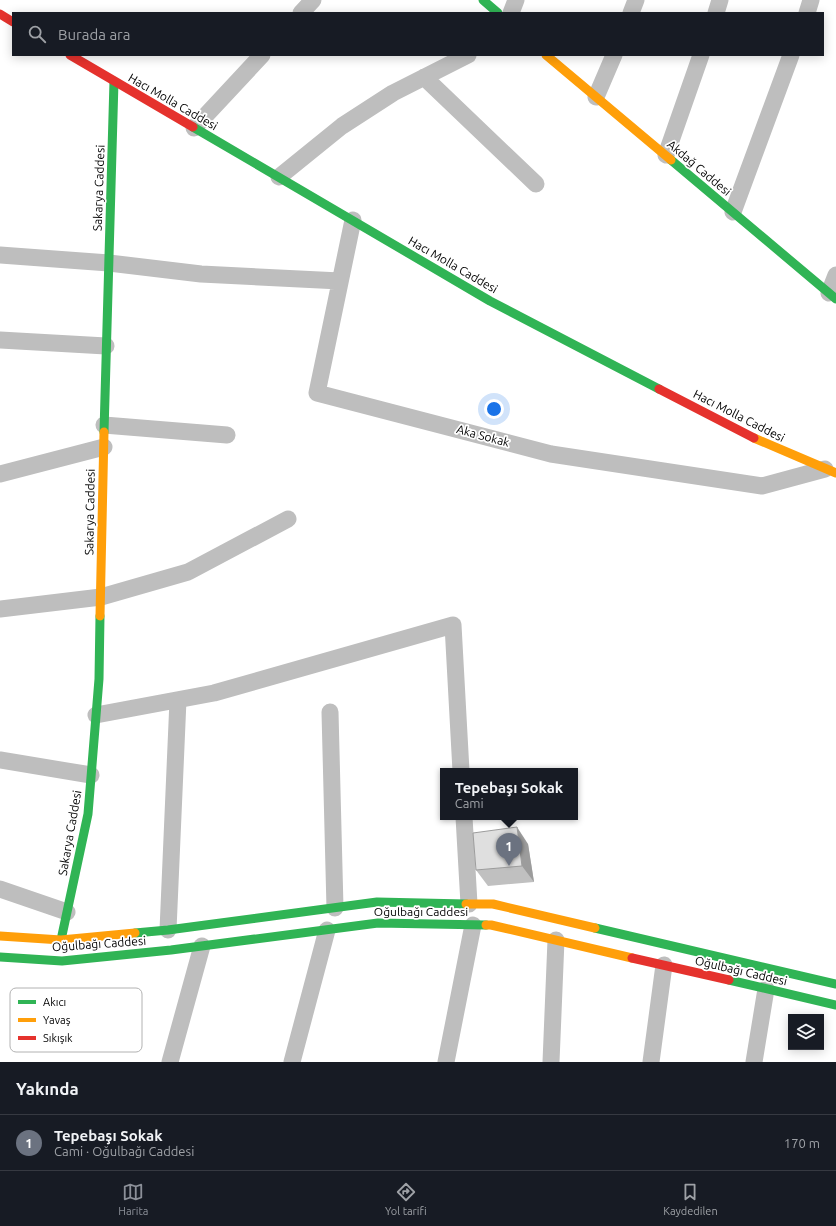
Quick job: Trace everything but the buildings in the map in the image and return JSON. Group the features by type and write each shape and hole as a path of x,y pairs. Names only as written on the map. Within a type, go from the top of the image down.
{"street":[{"path":"302,12 313,0"},
{"path":"483,0 497,12"},
{"path":"511,12 516,0"},
{"path":"631,12 636,0"},
{"path":"716,12 720,0"},
{"path":"807,12 811,0"},
{"path":"0,14 12,21"},
{"name":"Hacı Molla Caddesi","path":"72,56 497,304 765,444 830,471"},
{"path":"194,128 261,56"},
{"path":"279,177 342,126 393,93 466,56"},
{"name":"Akdağ Caddesi","path":"547,56 832,296"},
{"path":"596,97 614,56"},
{"path":"666,155 701,56"},
{"path":"733,212 791,56"},
{"path":"424,77 536,184"},
{"name":"Sakarya Caddesi","path":"61,940 88,814 99,679 104,425 114,81"},
{"name":"Aka Sokak","path":"353,220 317,393 551,454 762,486 830,471"},
{"path":"0,255 109,263 201,274 340,281"},
{"path":"832,296 836,275"},
{"path":"0,340 106,346"},
{"path":"104,425 227,435"},
{"path":"0,474 104,446"},
{"path":"0,609 101,597 188,572 288,519"},
{"path":"96,716 214,693 453,625 461,768"},
{"path":"168,930 178,700"},
{"path":"330,712 335,908"},
{"path":"0,760 91,775"},
{"path":"464,820 469,904"},
{"path":"0,889 67,912"},
{"name":"Oğulbağı Caddesi","path":"0,936 61,940 168,930 377,902 493,904 836,984"},
{"name":"Oğulbağı Caddesi","path":"0,957 62,961 202,946 378,923 490,925 836,1005"},
{"path":"446,1062 473,925"},
{"path":"292,1062 328,930"},
{"path":"551,1062 556,940"},
{"path":"170,1062 202,946"},
{"path":"651,1062 664,965"},
{"path":"754,1062 766,989"}],"traffic: fast":[{"path":"483,0 497,12"},
{"path":"104,432 114,81"},
{"path":"193,127 490,301 659,389"},
{"path":"671,160 836,299"},
{"path":"61,940 88,814 99,679 100,616"},
{"path":"135,933 168,930 377,902 466,904"},
{"path":"0,957 62,961 171,950 378,923 486,925"},
{"path":"595,928 836,984"},
{"path":"729,980 836,1005"}],"traffic: slow":[{"path":"547,56 671,160"},
{"path":"100,616 104,432"},
{"path":"754,438 836,473"},
{"path":"466,904 493,904 595,928"},
{"path":"486,925 632,958"},
{"path":"0,936 61,940 135,933"}],"traffic: jam":[{"path":"0,14 12,21"},
{"path":"72,56 193,127"},
{"path":"659,389 754,438"},
{"path":"632,958 729,980"}],"place":[{"name":"Tepebaşı Sokak","path":"509,866"}]}
